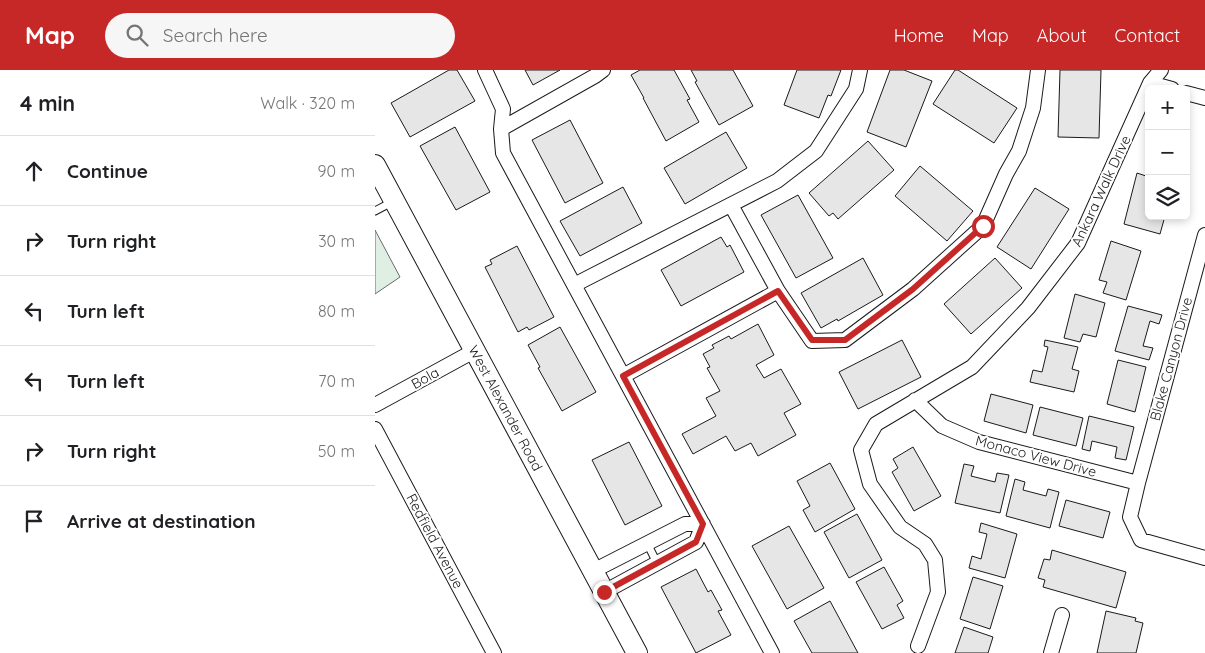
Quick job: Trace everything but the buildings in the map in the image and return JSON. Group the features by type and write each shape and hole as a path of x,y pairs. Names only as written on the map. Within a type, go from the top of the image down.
{"main road":[{"name":"West Alexander Road","path":"375,165 637,653"}],"street":[{"path":"485,70 503,109 501,129 503,153 772,653"},
{"path":"501,129 603,70"},
{"path":"574,285 777,181 816,151 856,89 860,70"},
{"path":"731,205 778,291 812,340 845,340 913,289 983,226 1006,174 1019,151 1033,108 1039,70"},
{"name":"Ankara Walk Drive","path":"918,646 938,592 935,560 925,544 900,527 870,484 861,450 876,424 972,367 1028,308 1078,243 1151,83 1161,70"},
{"path":"1151,83 1158,85"},
{"path":"1190,94 1205,98"},
{"name":"Blake Canyon Drive","path":"1205,235 1130,517 1141,540 1205,558"},
{"path":"623,376 778,291"},
{"name":"Bola","path":"375,406 475,351"},
{"name":"Monaco View Drive","path":"915,400 942,426 979,442 1138,483"},
{"name":"Redfield Avenue","path":"375,429 494,653"},
{"path":"593,571 685,524 703,524"},
{"path":"604,592 696,542 703,524"},
{"path":"1051,653 1062,614"}],"lane":[{"path":"375,211 395,201"},
{"path":"647,543 657,563"}],"green space":[{"path":"375,230 400,277 375,294"}],"route":[{"path":"604,592 696,542 703,524 623,376 778,291 812,340 845,340 913,289 983,226"}]}
